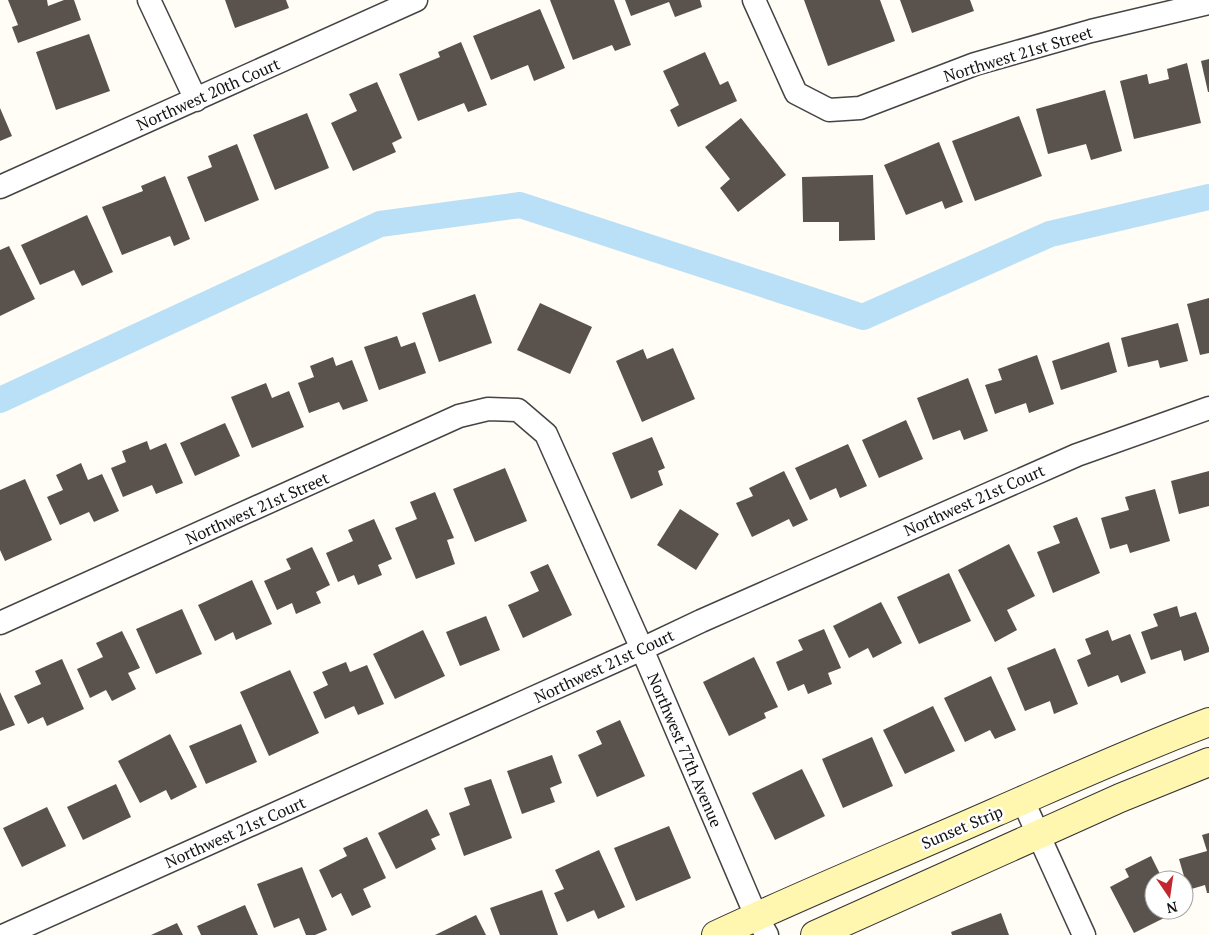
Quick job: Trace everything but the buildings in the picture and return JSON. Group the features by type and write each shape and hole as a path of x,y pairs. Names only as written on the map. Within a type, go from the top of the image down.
{"street":[{"path":"148,0 196,100"},
{"name":"Northwest 20th Court","path":"0,187 416,0"},
{"name":"Northwest 21st Street","path":"754,0 796,93 829,110 860,108 975,64 1091,31 1209,3"},
{"name":"Northwest 21st Court","path":"5,935 1076,454 1209,408"},
{"name":"Northwest 21st Street","path":"0,623 460,416 488,409 518,410"},
{"name":"Northwest 77th Avenue","path":"518,410 546,434 762,926"},
{"name":"Sunset Strip","path":"716,935 762,926 1023,801 1126,754 1209,722"},
{"path":"815,935 1120,798 1209,762"},
{"path":"1023,801 1084,935"}],"waterway":[{"path":"0,400 380,224 520,205 863,317 1050,234 1209,197"}]}
